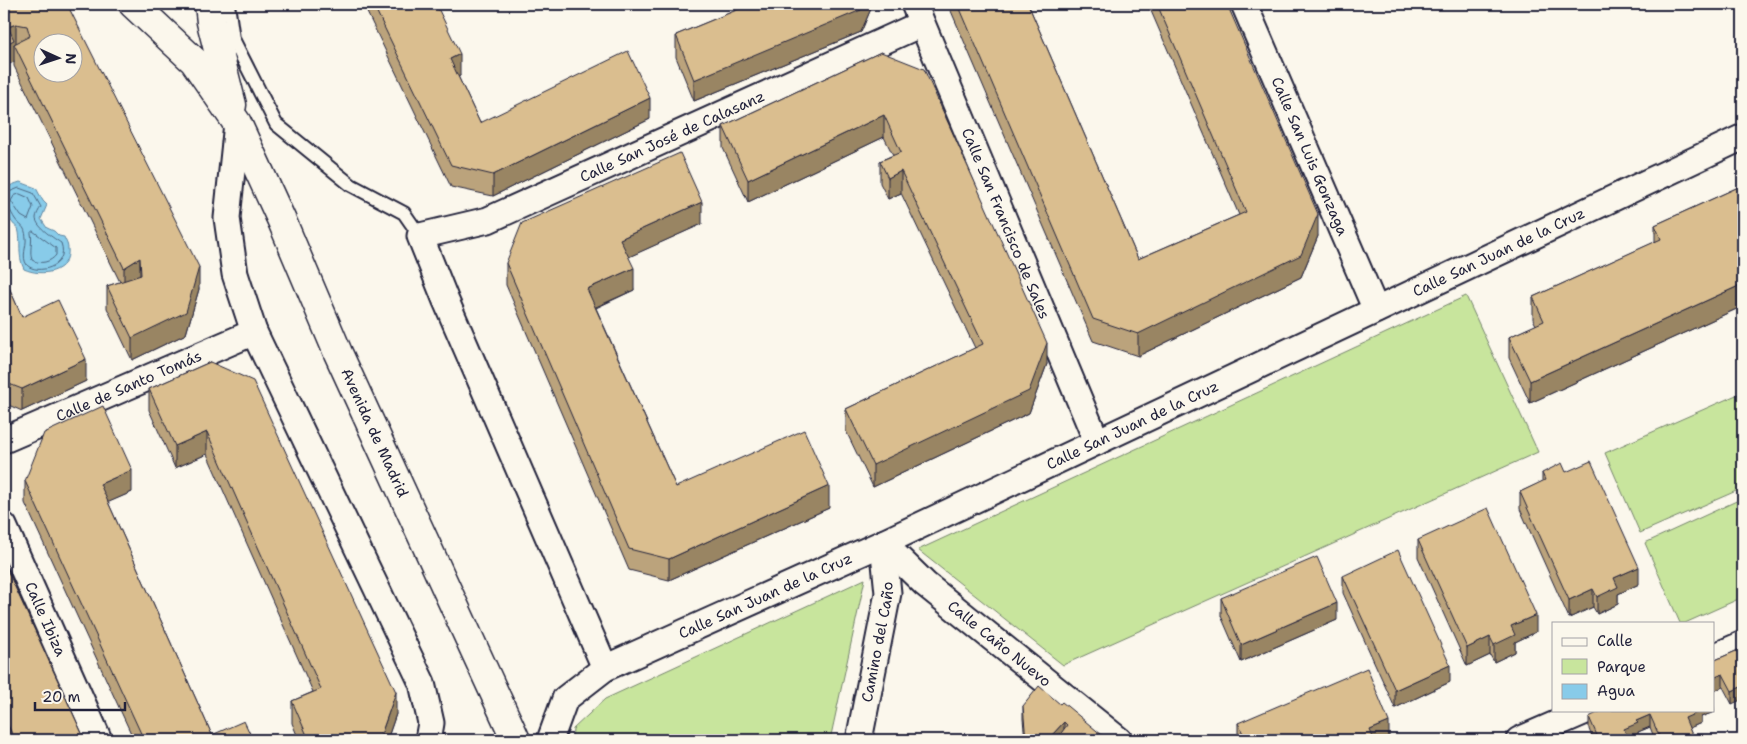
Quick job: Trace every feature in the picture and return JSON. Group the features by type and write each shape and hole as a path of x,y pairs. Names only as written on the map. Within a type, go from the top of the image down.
{"main road":[{"name":"Avenida de Madrid","path":"133,4 194,60 237,124 282,221 338,353 516,740"},
{"name":"Avenida de Madrid","path":"209,4 211,22 237,124"}],"street":[{"name":"Calle San Luis Gonzaga","path":"1244,4 1376,310"},
{"name":"Calle San José de Calasanz","path":"420,236 488,220 918,14"},
{"name":"Calle San Francisco de Sales","path":"918,14 1097,442"},
{"name":"Avenida de Madrid","path":"237,124 227,218 235,274 254,332 422,684 430,723 428,740"},
{"name":"Calle San Juan de la Cruz","path":"550,740 564,699 605,668 672,636 883,543 1743,137"},
{"path":"420,236 446,301 605,668"},
{"name":"Calle de Santo Tomás","path":"4,440 254,332"},
{"name":"Calle Ibiza","path":"4,526 99,740"},
{"name":"Camino del Caño","path":"861,729 888,593 883,543"},
{"name":"Calle Caño Nuevo","path":"883,543 925,584 1119,740"},
{"path":"1714,656 1743,644"},
{"path":"1520,740 1563,732 1586,712"},
{"path":"861,729 874,740"}],"lane":[{"path":"228,4 233,39 276,124 351,185 404,213 420,236"}],"green space":[{"path":"1466,296 1538,452 1063,665 918,550"},
{"path":"1743,392 1743,488 1640,533 1605,453"},
{"path":"1743,498 1743,597 1687,622 1680,622 1645,543"},
{"path":"865,579 830,740 572,740 573,729 605,699"}],"water":[{"path":"20,182 36,188 47,205 41,219 47,228 64,237 67,244 68,256 65,263 54,271 38,273 24,269 22,264 18,228 8,216 4,199 6,189"}],"building":[{"path":"4,4 67,4 81,32 32,32 32,81 14,44 30,36 27,26 16,24 8,27 14,40 4,45"},
{"path":"373,4 436,4 460,54 450,59 480,123 628,51 650,98 493,175 451,165"},
{"path":"751,4 863,4 861,10 694,80 676,35"},
{"path":"958,4 1028,4 1138,259 1246,212 1157,4 1227,4 1318,214 1301,255 1138,334 1093,319"},
{"path":"82,34 199,267 186,312 132,338 107,286 141,275 140,258 124,268 33,82 82,82"},
{"path":"881,52 924,69 1047,343 1029,391 873,465 846,409 983,344 901,171 888,178 880,161 901,152 884,115 748,180 723,126"},
{"path":"680,153 702,202 620,239 634,268 587,289 676,487 804,430 829,486 669,559 629,549 506,263 522,223"},
{"path":"1743,185 1743,284 1530,381 1509,337 1544,321 1533,297 1661,239 1655,225"},
{"path":"4,276 22,317 58,300 86,359 22,389 4,382"},
{"path":"210,362 253,381 396,692 379,740 309,740 292,701 321,689 207,432 175,446 149,389"},
{"path":"103,406 132,470 100,484 212,735 244,721 253,740 144,740 25,481 44,433"},
{"path":"1591,461 1639,567 1614,578 1618,587 1597,597 1593,589 1569,600 1520,492 1545,480 1542,473 1562,463 1566,472"},
{"path":"1488,508 1536,615 1511,626 1515,635 1494,645 1490,637 1467,648 1418,540"},
{"path":"1398,550 1450,665 1395,690 1343,576"},
{"path":"1317,557 1337,603 1241,645 1221,598"},
{"path":"4,563 85,740 15,740 4,717"},
{"path":"1743,648 1743,686 1732,691 1723,674 1714,678 1714,661"},
{"path":"1367,668 1389,722 1370,730 1374,740 1246,740 1238,723"},
{"path":"1039,686 1060,704 1062,702 1108,740 1064,740 1059,736 1067,725 1064,722 1051,736 1052,740 1026,740 1023,706"},
{"path":"1599,712 1699,712 1685,718 1694,740 1661,740 1650,715 1624,729 1629,740 1599,740 1589,717"},
{"path":"1549,736 1556,740 1540,740"}]}
